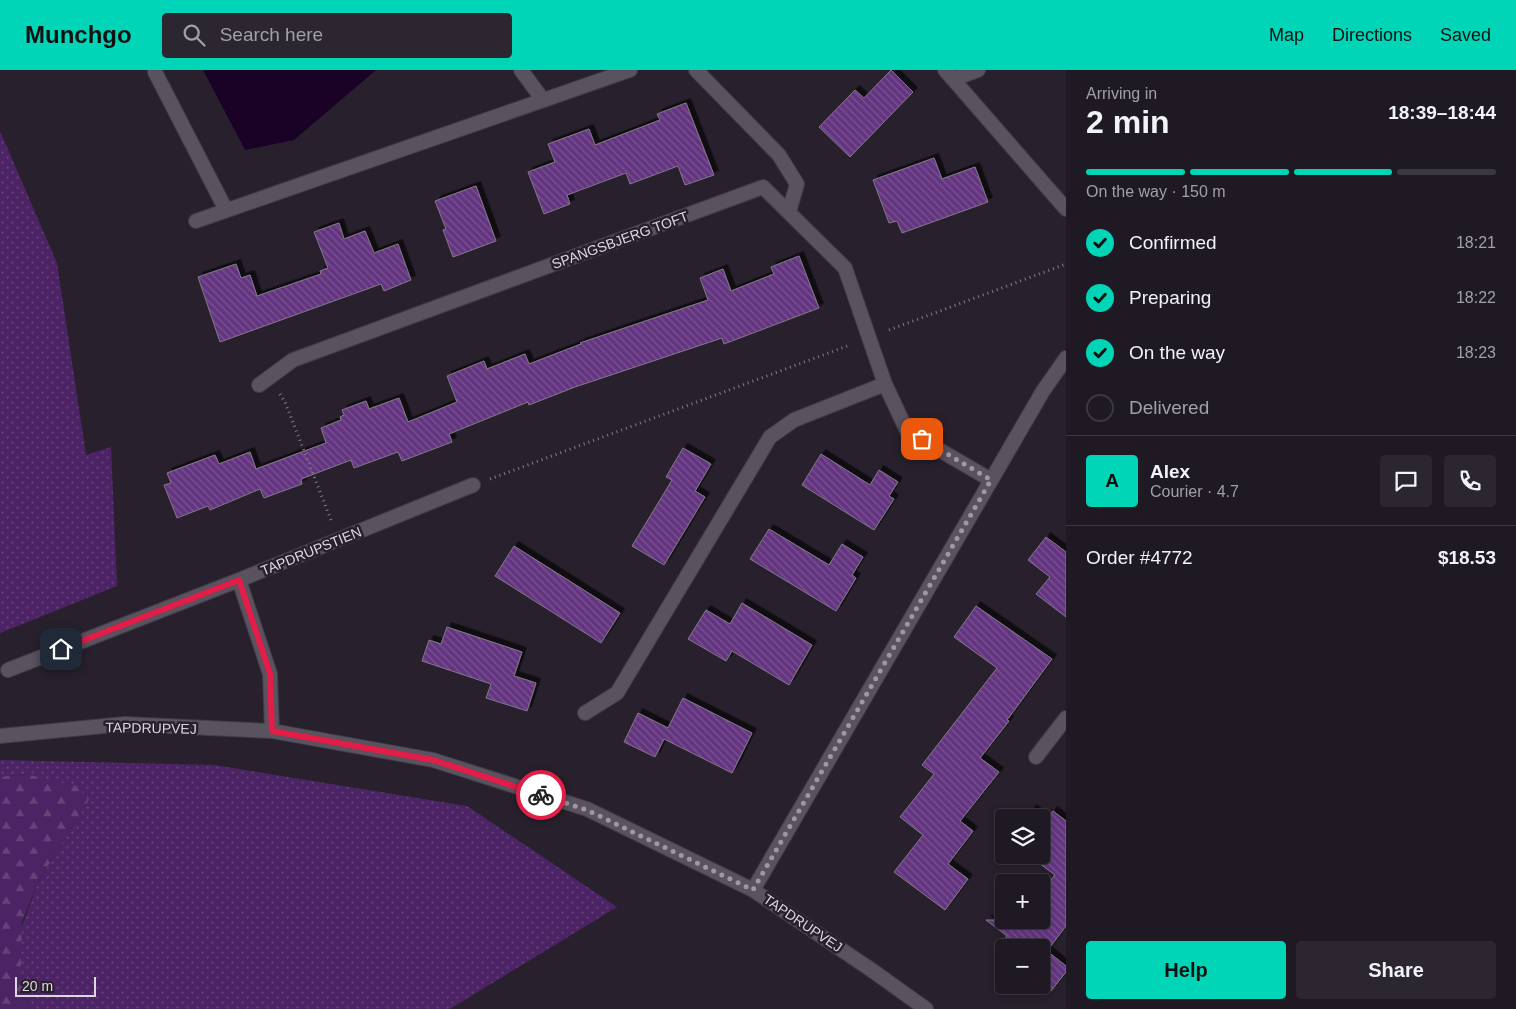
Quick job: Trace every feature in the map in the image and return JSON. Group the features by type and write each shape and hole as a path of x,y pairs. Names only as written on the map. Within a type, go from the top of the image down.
{"street":[{"path":"521,70 543,100"},
{"path":"196,221 630,70"},
{"path":"696,70 779,155 797,184 789,212"},
{"path":"950,75 978,70"},
{"path":"155,72 226,210"},
{"path":"950,75 1066,209"},
{"name":"SPANGSBJERG TOFT","path":"265,381 293,360 763,187 845,268 885,384 907,431 991,480"},
{"path":"753,890 1042,391 1066,358"},
{"path":"585,713 617,693 770,438 794,420 885,384"},
{"name":"TAPDRUPSTIEN","path":"8,670 239,580 473,485"},
{"path":"239,580 270,674 272,731"},
{"path":"1036,757 1066,718"},
{"name":"TAPDRUPVEJ","path":"0,736 125,724 272,731 433,760 587,810 753,890 926,1009"}],"path":[{"path":"473,485 1066,264"},
{"path":"265,381 285,402 338,539"}],"green space":[{"path":"0,131 57,263 86,455 111,447 117,586 0,633"},
{"path":"0,760 214,765 467,806 617,907 450,1009 31,1009 21,971 21,929 38,882 89,800 25,774 0,777"},
{"path":"25,774 77,786 89,800 38,882 22,922 21,970 31,1009 0,1009 0,777"}],"shaded area":[{"path":"203,70 376,70 294,140 245,150"}],"building":[{"path":"891,70 913,92 850,157 819,127 855,90 864,98"},
{"path":"686,103 714,175 685,185 678,166 630,184 626,173 567,195 570,204 544,214 528,172 555,162 548,144 589,129 595,145 660,120 657,114"},
{"path":"934,158 942,179 975,167 988,202 902,233 897,221 889,223 873,180"},
{"path":"476,186 496,241 453,257 443,230 446,229 435,201"},
{"path":"339,223 344,239 365,231 374,253 398,244 411,280 384,291 381,284 220,342 198,277 236,264 241,278 250,275 257,296 321,274 320,271 328,268 314,232"},
{"path":"799,256 819,308 724,344 722,338 575,387 529,405 528,402 449,434 452,442 402,461 398,452 354,468 351,460 301,479 302,484 264,498 260,489 210,510 208,506 177,518 164,485 171,483 167,473 215,455 219,464 250,452 256,469 326,443 321,428 341,420 340,417 344,415 342,410 366,401 369,409 399,398 408,422 457,402 447,376 484,361 487,369 525,354 529,364 580,343 708,300 700,278 723,269 731,291 774,274 771,267"},
{"path":"683,448 711,464 695,491 705,497 664,565 632,546 672,480 666,477"},
{"path":"821,454 870,485 879,470 898,482 889,496 894,499 874,530 802,485"},
{"path":"769,529 829,565 842,544 863,557 852,575 856,578 836,611 750,559"},
{"path":"1046,537 1066,552 1066,617 1036,594 1050,577 1028,560"},
{"path":"514,546 620,613 601,643 495,576"},
{"path":"742,603 812,645 789,685 732,651 726,661 688,639 706,610 730,624"},
{"path":"976,606 1052,659 1007,720 1009,721 980,758 999,772 960,821 973,831 948,864 968,879 945,910 894,872 923,835 900,817 934,774 922,765 997,668 954,637"},
{"path":"447,627 522,652 514,676 536,683 527,711 486,698 491,684 422,661 429,640 441,644"},
{"path":"683,698 752,733 732,773 664,739 655,757 624,742 638,713 668,728"},
{"path":"1053,811 1066,821 1066,926 1050,947 1050,939 1005,939 1007,936 998,929 1050,929 1050,881 1055,875 1040,864 1050,864 1050,815"},
{"path":"986,920 995,920 995,927"},
{"path":"1050,953 1066,966 1066,972 1051,991"}],"way so far":[{"path":"541,795 587,810 753,890 991,480 922,439"}],"route":[{"path":"61,649 239,580 270,674 272,731 433,760 541,795"}]}
